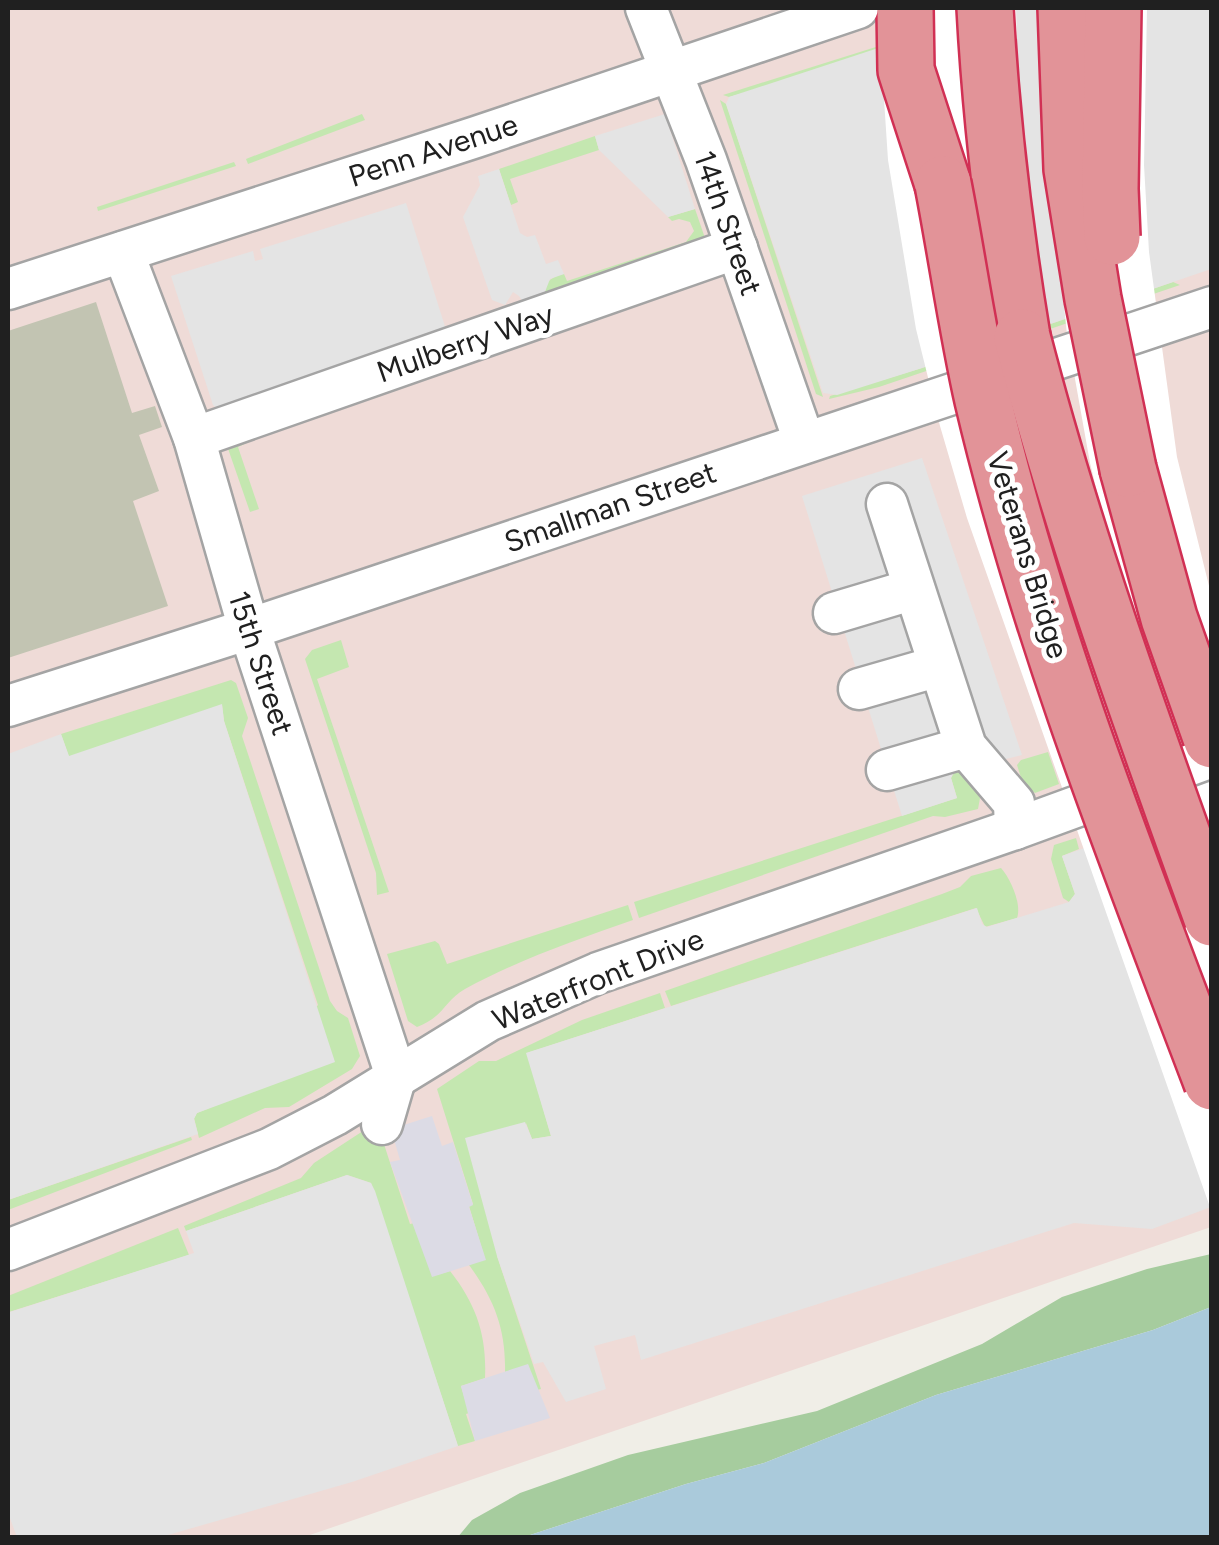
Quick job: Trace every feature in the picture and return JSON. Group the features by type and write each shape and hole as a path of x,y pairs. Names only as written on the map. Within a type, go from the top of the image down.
{"highway":[{"path":"904,8 906,70 943,184"},
{"name":"Veterans Bridge","path":"930,8 943,184 983,399 1016,522 1095,771 1212,1082"},
{"path":"984,8 1004,232 1022,338 1050,446 1109,628 1212,918"},
{"path":"1066,8 1072,169 1093,299 1128,470 1168,618 1212,740"},
{"path":"1114,8 1110,189 1128,470"}],"street":[{"name":"14th Street","path":"646,8 684,100 804,441"},
{"name":"Penn Avenue","path":"8,289 858,8"},
{"name":"Mulberry Way","path":"194,438 736,248"},
{"name":"15th Street","path":"124,252 194,438 249,629 396,1076"},
{"name":"Smallman Street","path":"8,706 1212,307"},
{"path":"887,504 966,747 1014,803 1015,829"},
{"path":"834,613 914,588"},
{"path":"859,689 940,666"},
{"path":"887,770 966,747"},
{"name":"Waterfront Drive","path":"8,1250 269,1150 335,1115 502,1014 598,973 1212,757"},
{"path":"382,1124 396,1076"}],"shaded area":[{"path":"8,8 1211,8 1211,1227 304,1537 8,1538"},
{"path":"1000,8 1211,8 1211,269 922,368 837,395 823,393 726,104 729,97"},
{"path":"665,114 695,209 668,217 599,150 595,136"},
{"path":"499,169 520,233 527,237 535,235 546,264 558,260 564,274 550,279 543,297 527,309 513,292 505,305 492,300 463,217 480,185 478,176"},
{"path":"406,203 448,336 219,410 213,405 171,276 253,251 255,261 263,259 260,249"},
{"path":"96,302 132,413 155,406 162,427 139,435 159,491 133,501 168,606 8,658 8,331"},
{"path":"922,458 1022,755 954,772 951,778 957,798 902,816 802,496"},
{"path":"222,704 224,721 335,1062 197,1113 194,1119 198,1134 8,1200 8,754 61,734 69,756"},
{"path":"1211,803 1211,1207 1152,1229 1074,1223 641,1360 635,1335 594,1346 606,1389 566,1402 543,1362 534,1364 497,1256 465,1138 525,1122 532,1139 551,1136 526,1053 977,908 982,924 987,927 1069,902 1075,894 1062,856"},
{"path":"432,1116 442,1146 453,1142 486,1260 432,1277 390,1162 400,1160 391,1129"},
{"path":"347,1175 371,1183 375,1191 458,1446 352,1482 161,1537 17,1537 8,1513 8,1309 10,1312 194,1253 186,1231"},
{"path":"528,1364 550,1418 475,1441 461,1386"}],"green space":[{"path":"1000,8 761,88 729,97 723,95"},
{"path":"720,100 726,104 823,397 816,394"},
{"path":"362,114 365,120 248,164 246,159"},
{"path":"595,136 599,150 510,179 518,202 511,205 499,169"},
{"path":"234,162 236,166 98,211 97,207"},
{"path":"695,209 706,241 543,297 547,284 555,277 564,274 567,281 686,242 694,231 690,222 672,221 668,217"},
{"path":"1173,282 1180,285 879,387 829,399 830,396"},
{"path":"246,434 249,442 238,447 259,509 250,512 225,440"},
{"path":"341,640 349,667 317,679 389,892 377,895 376,873 305,659 312,650"},
{"path":"231,680 236,683 248,718 242,736 330,1001 348,1018 360,1056 352,1069 289,1107 265,1108 199,1138 194,1118 197,1113 234,1098 318,1005 222,705 69,757 61,734"},
{"path":"1048,752 1059,784 1035,793 1023,784 1017,765 1021,760"},
{"path":"955,771 972,771 980,798 978,809 933,816 639,918 634,902 957,798 951,778"},
{"path":"1076,838 1079,849 1062,856 1075,894 1069,902 1063,898 1051,859 1054,845"},
{"path":"1001,868 1015,892 1017,918 985,927 976,908 671,1006 665,991 942,894 960,887 971,876"},
{"path":"628,905 633,920 485,979 458,993 433,1018 417,1027 408,1021 387,954 435,941 447,964"},
{"path":"660,993 665,1008 527,1053 551,1136 532,1139 526,1123 497,1256 541,1389 537,1390 528,1365 505,1372 497,1315 469,1265 485,1259 469,1206 473,1204 437,1089 479,1061 496,1061 582,1020"},
{"path":"366,1129 381,1135 410,1224 415,1223 433,1276 450,1271 478,1321 485,1378 461,1386 475,1441 458,1446 371,1183 347,1175 186,1231 184,1226 301,1178 314,1163"},
{"path":"191,1137 192,1140 8,1210 8,1200"},
{"path":"178,1228 189,1255 9,1312 8,1296"},
{"path":"1211,1254 1211,1307 1153,1330 936,1395 764,1463 524,1537 457,1538 472,1520 520,1493 628,1455 817,1411 982,1344 1062,1297 1147,1269"}],"water":[{"path":"1211,1307 1211,1537 524,1537 764,1463 936,1395 1153,1330"}],"pier":[{"path":"878,8 959,8 966,136 984,268 969,8 1016,8 1019,118 1032,245 1057,386 1116,570 1090,463 1067,334 1049,168 1048,8 1147,8 1144,165 1149,252 1177,457 1212,598 1211,1210 967,518 940,426 916,329 888,160"}]}
